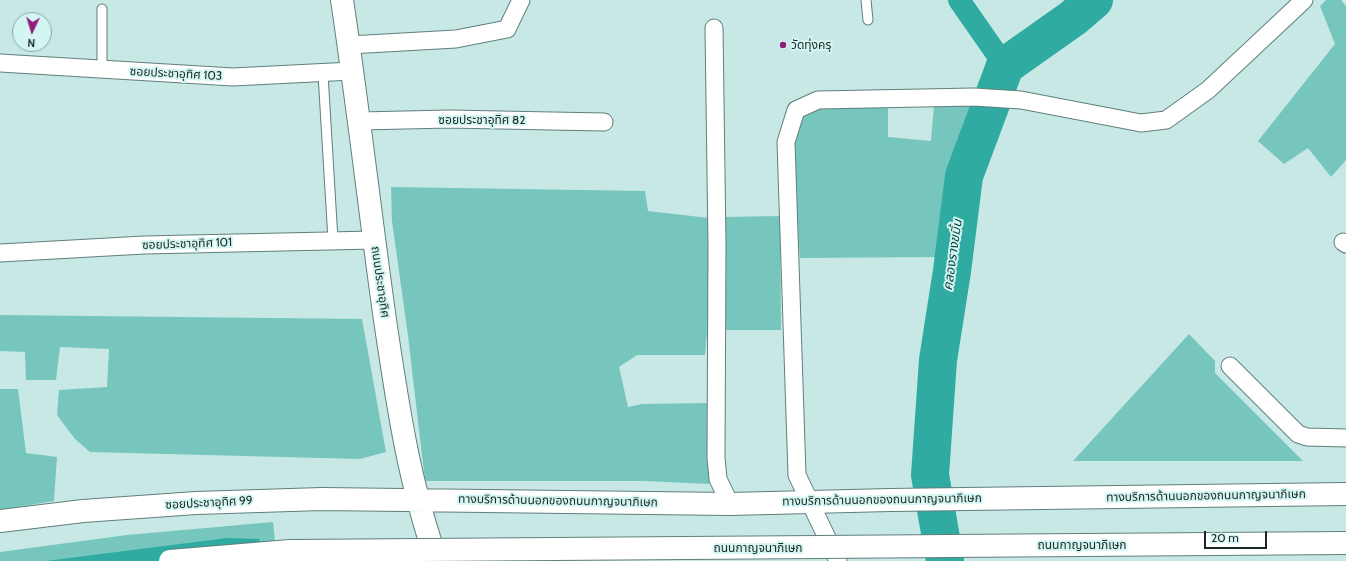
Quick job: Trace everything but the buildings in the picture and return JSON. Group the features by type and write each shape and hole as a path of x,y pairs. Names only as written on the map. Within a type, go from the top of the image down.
{"main road":[{"name":"ถนนประชาอุทิศ","path":"342,0 360,121 374,240 394,383 418,499 438,561"},
{"name":"ทางบริการด้านนอกของถนนกาญจนาภิเษก","path":"418,499 730,504 890,500 1346,494"},
{"name":"ซอยประชาอุทิศ 99","path":"0,521 83,511 196,503 322,499 418,499"},
{"name":"ถนนกาญจนาภิเษก","path":"170,561 290,551 1346,543"}],"street":[{"path":"349,45 456,39 507,29 521,0"},
{"path":"838,561 797,475 786,142 796,110 818,100 974,97 1021,100 1141,123 1166,120 1208,90 1304,0"},
{"path":"714,28 717,245 716,458 718,480 730,504"},
{"name":"ซอยประชาอุทิศ 103","path":"0,63 233,77 323,74 352,71"},
{"name":"ซอยประชาอุทิศ 82","path":"360,121 448,119 604,122"},
{"name":"ซอยประชาอุทิศ 101","path":"0,253 144,245 374,240"},
{"path":"1230,366 1298,434 1307,437 1346,438"}],"lane":[{"path":"866,0 868,20"},
{"path":"102,9 102,70"},
{"path":"323,74 333,240"}],"shaded area":[{"path":"1326,0 1341,0 1346,6 1346,160 1331,177 1308,148 1284,164 1258,141 1335,44 1320,6"},
{"path":"820,105 888,106 888,137 931,141 934,105 973,105 944,197 937,257 800,258 792,149 798,121"},
{"path":"391,187 645,191 648,211 709,218 712,274 705,355 637,355 619,367 628,407 642,404 709,403 709,484 645,481 425,481 408,336 392,221"},
{"path":"780,216 781,330 725,330 724,217"},
{"path":"0,315 362,319 386,452 360,459 90,452 75,439 57,415 59,390 107,387 109,349 60,347 56,380 26,380 25,352 0,351"},
{"path":"1189,334 1215,361 1215,373 1303,461 1073,461"},
{"path":"0,389 18,389 26,453 57,457 54,501 0,510"},
{"path":"273,522 277,561 0,561 0,552 127,535"},
{"path":"227,538 259,539 269,561 46,561"}],"waterway":[{"path":"959,0 1005,66"},
{"name":"คลองรางขมิ้น","path":"945,561 930,475 938,360 952,271 964,176 1005,66 1073,18 1094,0"}],"place":[{"name":"วัดทุ่งครุ","path":"783,45"}]}
